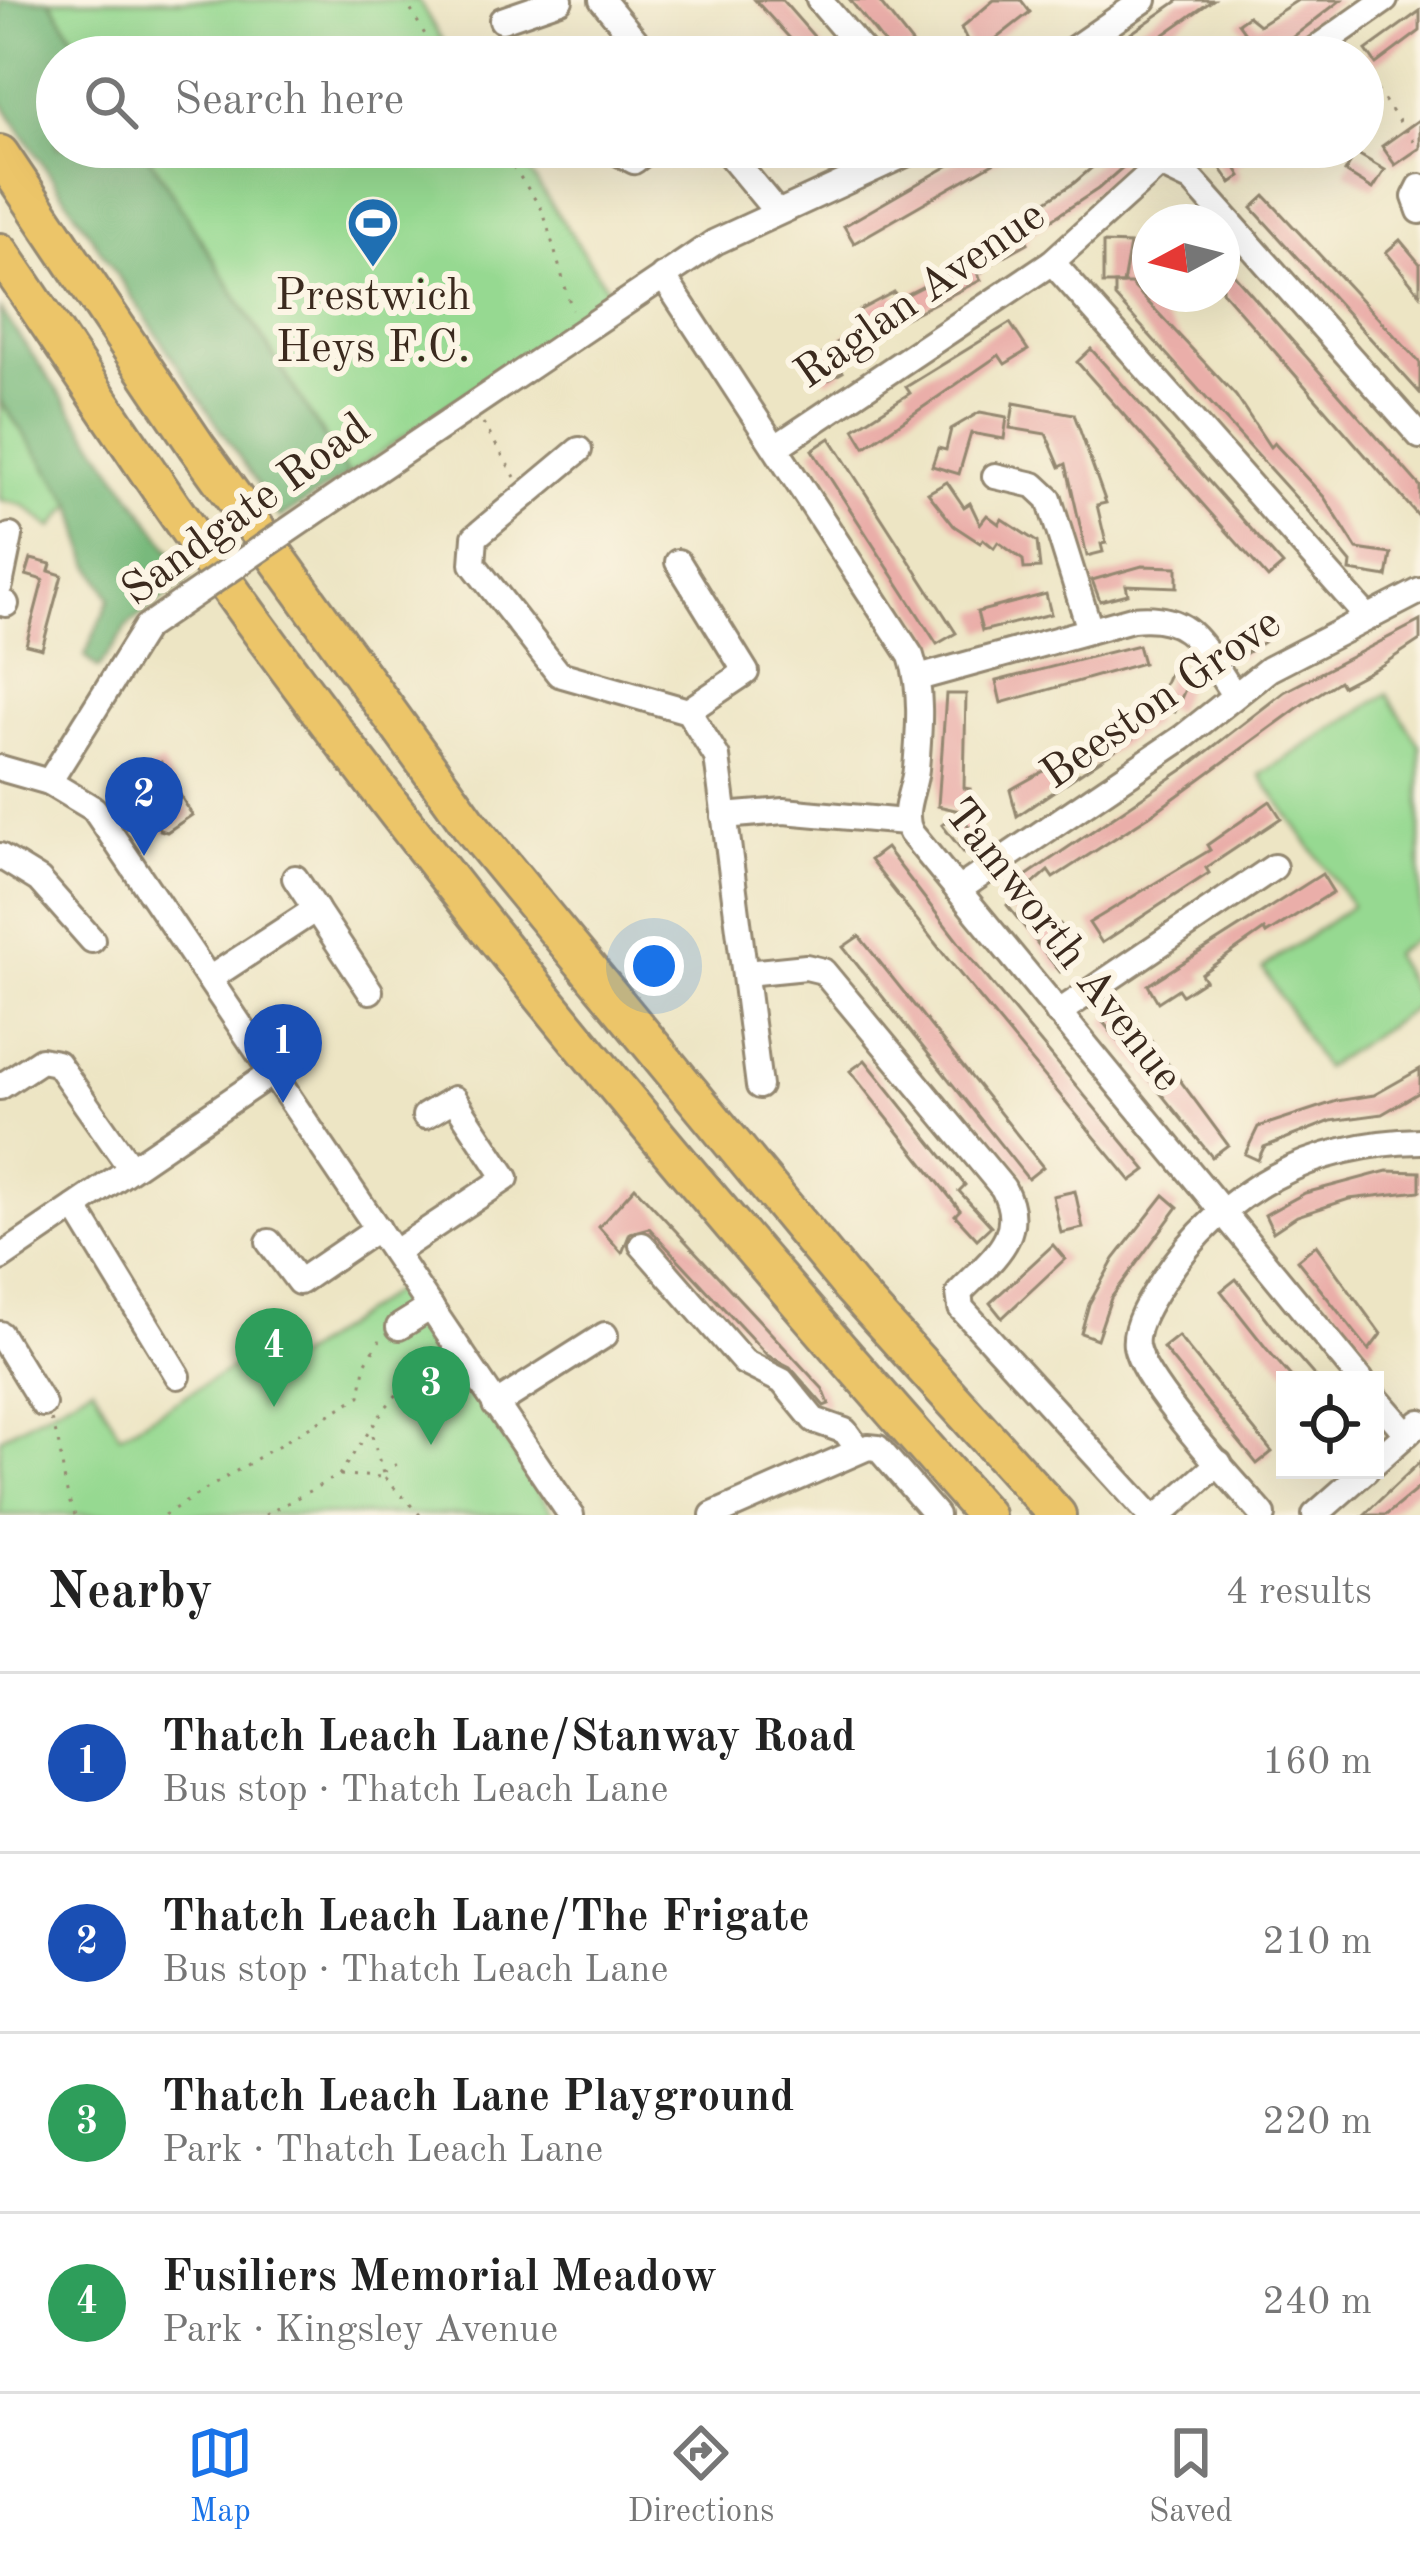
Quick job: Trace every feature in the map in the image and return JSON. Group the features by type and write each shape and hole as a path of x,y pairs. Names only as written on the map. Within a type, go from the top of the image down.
{"highway":[{"path":"0,154 197,447 472,828 850,1287 1057,1515"},
{"path":"0,252 270,645 421,843 770,1273 986,1515"}],"street":[{"path":"502,20 560,0"},
{"path":"602,0 632,36"},
{"path":"819,0 850,36"},
{"path":"1093,36 1144,0"},
{"path":"1334,36 1385,0"},
{"path":"741,168 775,209"},
{"name":"Sandgate Road","path":"49,782 146,627 663,276 775,209 872,168"},
{"name":"Raglan Avenue","path":"779,445 1052,262 1158,168"},
{"path":"1182,168 1420,436"},
{"path":"1052,262 1367,617"},
{"name":"Tamworth Avenue","path":"663,276 891,620 918,678 916,768 905,822 1353,1371"},
{"path":"579,450 475,537 472,564 559,674 688,711 717,757 759,1086"},
{"path":"995,476 1034,485 1049,499 1090,630"},
{"path":"2,597 10,536"},
{"path":"678,562 746,672 688,711"},
{"name":"Beeston Grove","path":"958,890 1182,738 1233,693 1420,591"},
{"path":"918,678 1162,615 1179,621 1233,693"},
{"path":"0,768 49,782 94,809 212,977 571,1515"},
{"path":"724,816 784,811 905,822"},
{"path":"0,856 39,880 92,940"},
{"path":"1058,1013 1274,867"},
{"path":"295,878 370,991"},
{"path":"212,977 316,909"},
{"path":"746,973 806,967 823,970 1003,1189 1014,1208 1014,1226 1008,1242 959,1293 961,1308 1150,1515"},
{"path":"1,1084 41,1060 57,1063 130,1167"},
{"path":"0,1258 273,1072"},
{"path":"395,1252 506,1178 454,1099 425,1116"},
{"path":"1263,1515 1144,1366 1136,1335 1182,1252 1219,1212 1294,1164 1391,1142 1420,1142"},
{"path":"75,1208 178,1376"},
{"path":"269,1242 299,1282 378,1228"},
{"path":"642,1245 744,1362 782,1382 814,1420 845,1431 868,1449 936,1515"},
{"path":"399,1327 431,1307"},
{"path":"0,1334 43,1404"},
{"path":"495,1405 605,1335"},
{"path":"1384,1404 1413,1428 1384,1454"},
{"path":"713,1515 868,1449"},
{"path":"1160,1515 1219,1463"},
{"path":"1315,1515 1356,1479"}],"path":[{"path":"403,0 423,36"},
{"path":"1384,99 1420,150"},
{"path":"514,168 543,211 561,260 569,305 581,328"},
{"path":"471,403 526,494"},
{"path":"164,1515 360,1396 375,1344 399,1327"},
{"path":"266,1515 339,1474 402,1388 449,1335"},
{"path":"402,1388 411,1408"},
{"path":"43,1404 62,1444 63,1491 75,1515"},
{"path":"370,1429 383,1475 421,1515"},
{"path":"339,1474 383,1475 400,1462"}],"green space":[{"path":"0,0 50,0 73,36 36,36 36,154 0,100"},
{"path":"50,0 418,0 439,36 73,36"},
{"path":"46,168 156,168 348,475 280,518"},
{"path":"156,168 527,168 611,294 348,475"},
{"path":"0,309 190,578 130,623 98,669 85,656 110,598 88,560 73,504 0,400"},
{"path":"0,400 73,504 52,528 23,505 0,500"},
{"path":"1387,694 1420,746 1420,935 1392,954 1420,1004 1324,1068 1263,968 1352,906 1260,775"},
{"path":"404,1284 554,1515 0,1515 0,1438 93,1386 120,1435 260,1351 273,1374"}],"building":[{"path":"755,0 782,0 814,36 788,36"},
{"path":"850,0 878,0 906,36 878,36"},
{"path":"994,0 1021,0 1030,12 1000,36 965,36 961,28"},
{"path":"1179,0 1213,0 1162,36 1127,36"},
{"path":"1298,0 1341,0 1294,36 1247,36 1238,23 1248,16 1259,25"},
{"path":"1420,11 1420,31 1384,58 1384,37"},
{"path":"1420,119 1420,148 1395,165 1384,145"},
{"path":"945,168 984,168 854,243 844,226"},
{"path":"1091,168 1122,168 1025,237 1028,243 994,262 978,275 981,280 870,336 872,340 839,365 843,372 827,381 815,360 864,321 858,311 894,292 898,299 977,259 975,254 991,246 987,239"},
{"path":"1221,168 1236,168 1241,176 1231,183"},
{"path":"1347,168 1385,170 1373,189 1345,172"},
{"path":"1265,196 1420,363 1420,393 1252,208"},
{"path":"1400,240 1420,264 1420,294 1386,252"},
{"path":"1103,243 1130,244 1123,284 1103,284"},
{"path":"1240,281 1420,486 1420,518 1240,312"},
{"path":"1115,284 1131,284 1132,312 1157,312 1236,396 1270,447 1274,443 1324,497 1357,549 1391,554 1387,577 1350,571 1351,563 1308,511 1115,297"},
{"path":"1010,323 1028,350 1005,364 999,355 865,447 854,429 910,393 906,387"},
{"path":"1091,349 1283,565 1268,578 1077,362"},
{"path":"1014,403 1074,414 1106,503 1097,505 1106,543 1101,544 1103,552 1087,556 1066,464 1060,467 1046,434 1010,428"},
{"path":"980,412 1007,417 1004,439 971,433 959,474 932,466 938,448 946,450 951,429"},
{"path":"830,438 956,633 937,644 812,450"},
{"path":"947,482 964,507 970,503 980,524 987,515 999,524 1002,519 1037,542 1040,568 1024,569 1023,560 998,542 994,548 983,539 980,543 954,526 928,493"},
{"path":"31,559 51,564 49,571 62,575 42,649 26,645 43,580 26,575"},
{"path":"1142,566 1177,567 1177,587 1126,585 1128,594 1100,601 1092,580"},
{"path":"1046,594 1051,614 982,631 977,612"},
{"path":"1420,621 1420,640 1342,686 1339,681 1151,815 1053,878 1048,871 1027,889 1052,929 1060,924 1069,936 1063,940 1078,958 1060,972 1007,905 1013,899 1008,888 1187,767 1284,692"},
{"path":"1252,624 1257,631 1267,624 1274,635 1239,658 1227,641"},
{"path":"1138,645 1143,663 1001,703 996,681"},
{"path":"1171,669 1190,678 1175,712 1156,704"},
{"path":"946,694 966,694 964,788 970,789 964,812 938,806"},
{"path":"1143,705 1155,723 1017,816 1010,790 1083,749"},
{"path":"161,762 192,815 167,832 160,830 132,780"},
{"path":"1270,801 1281,818 1206,868 1209,873 1102,943 1089,923 1210,850 1207,845"},
{"path":"958,812 980,841 964,853 942,825"},
{"path":"886,848 1146,1170 1131,1181 946,957 870,860"},
{"path":"1322,874 1333,892 1266,934 1264,930 1201,974 1205,980 1182,995 1178,989 1158,1002 1148,985"},
{"path":"859,936 1043,1167 1028,1179 843,947"},
{"path":"1125,1006 1228,1145 1212,1157 1103,1022"},
{"path":"865,1060 965,1185 959,1191 991,1226 977,1239 955,1215 960,1210 850,1071"},
{"path":"1420,1069 1420,1092 1382,1114 1331,1121 1264,1147 1258,1160 1245,1154 1258,1127 1337,1101 1374,1095"},
{"path":"1387,1171 1420,1172 1420,1191 1349,1199 1297,1216 1273,1232 1265,1215 1305,1193"},
{"path":"635,1187 823,1389 829,1404 824,1406 790,1367 767,1355 649,1228 630,1233 622,1253 599,1227"},
{"path":"1075,1191 1083,1228 1061,1233 1053,1196"},
{"path":"1164,1195 1178,1207 1111,1298 1097,1339 1081,1333 1089,1304 1114,1259"},
{"path":"1053,1245 1065,1259 1002,1318 990,1303"},
{"path":"1316,1245 1381,1334 1369,1350 1297,1260"},
{"path":"1236,1279 1310,1371 1286,1371 1221,1291"},
{"path":"1178,1336 1272,1452 1257,1464 1163,1348"},
{"path":"1420,1462 1420,1487 1386,1515 1364,1515"}],"place":[{"name":"Prestwich Heys F.C.","path":"373,269"},
{"name":"Thatch Leach Lane/The Frigate","path":"144,856"},
{"name":"Thatch Leach Lane/Stanway Road","path":"283,1103"},
{"name":"Fusiliers Memorial Meadow","path":"274,1407"},
{"name":"Thatch Leach Lane Playground","path":"431,1445"}]}
